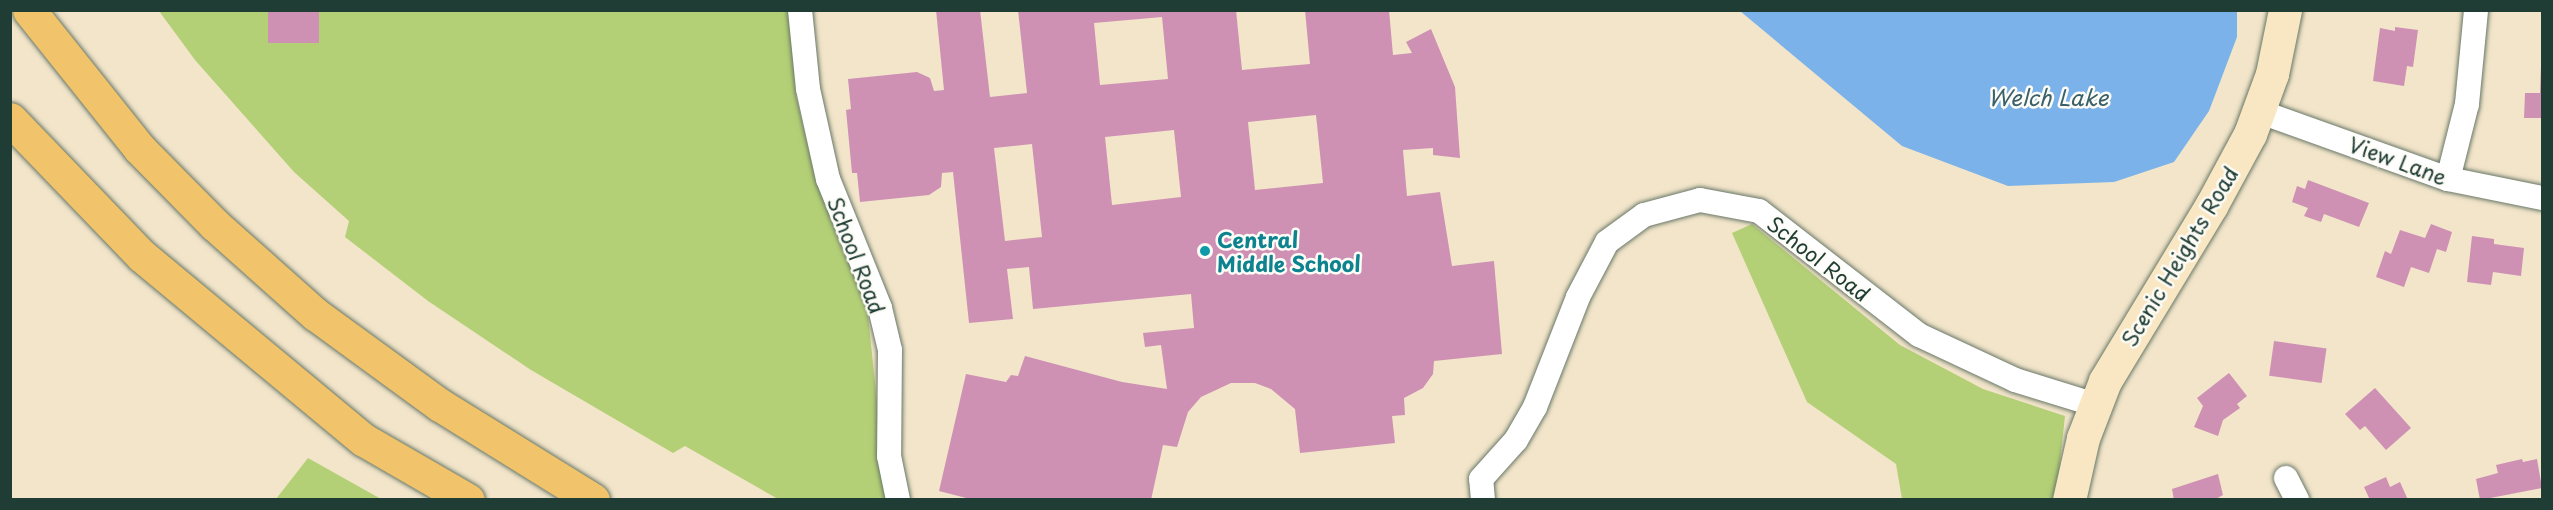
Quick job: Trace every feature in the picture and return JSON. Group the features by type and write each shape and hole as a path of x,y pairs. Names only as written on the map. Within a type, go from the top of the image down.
{"highway":[{"path":"29,10 73,69 139,148 215,225 315,314 440,405 594,500"},
{"path":"40,10 73,69"},
{"path":"10,113 36,145"},
{"path":"10,119 142,256 364,440 468,500"}],"street":[{"name":"School Road","path":"800,10 808,89 828,179 880,308 890,350 889,456 898,500"},
{"name":"Scenic Heights Road","path":"2069,500 2083,438 2111,372 2239,155 2272,74 2285,10"},
{"path":"2448,179 2467,104 2476,10"},
{"name":"View Lane","path":"2258,111 2448,179 2542,198"},
{"name":"School Road","path":"1483,500 1481,479 1516,440 1535,407 1578,297 1607,242 1644,215 1700,200 1759,211 1918,335 2015,380 2096,405"},
{"path":"2286,478 2298,500"}],"green space":[{"path":"159,11 789,11 796,96 816,180 842,249 866,296 887,499 778,499 685,446 673,453 531,370 428,301 345,237 349,221 294,172 195,60"},
{"path":"1752,224 1900,345 1983,389 2065,416 2056,499 1902,499 1896,464 1807,402 1732,233"},
{"path":"308,458 381,499 276,499"}],"water":[{"name":"Welch Lake","path":"1740,11 2237,11 2237,37 2209,111 2174,162 2114,182 2008,186 1902,146"}],"building":[{"path":"268,10 319,10 319,43 268,43"},
{"name":"Central Middle School","path":"936,10 980,10 990,97 1027,93 1018,10 1236,10 1242,70 1310,64 1305,10 1389,10 1393,55 1412,53 1406,42 1431,29 1455,87 1460,158 1433,155 1433,148 1403,150 1407,196 1440,192 1452,266 1494,261 1502,354 1434,361 1433,374 1423,388 1404,398 1405,415 1392,416 1395,443 1300,453 1295,409 1271,389 1255,383 1231,383 1201,397 1188,412 1177,447 1163,445 1151,500 974,500 939,491 966,374 1006,382 1011,375 1018,376 1025,356 1122,382 1167,389 1161,345 1145,347 1143,333 1194,328 1191,294 1033,309 1029,267 1007,269 1013,319 969,323 953,172 942,173 941,187 929,195 860,202 857,173 852,173 846,110 851,109 848,79 917,72 930,78 934,91 944,90","holes":["1162,17 1168,79 1100,85 1094,23","1316,115 1323,183 1255,190 1248,122","1174,130 1181,197 1112,205 1105,137","1032,144 1042,237 1005,241 994,148"]},
{"path":"2395,27 2418,30 2413,67 2407,66 2404,86 2373,81 2380,28 2395,31"},
{"path":"2541,66 2542,118 2524,118 2525,93 2540,93"},
{"path":"2308,180 2369,203 2359,227 2324,214 2321,222 2304,216 2308,208 2292,202 2297,186 2305,189"},
{"path":"2431,224 2452,232 2446,252 2437,249 2429,273 2411,267 2404,287 2376,277 2385,251 2391,254 2400,230 2425,238"},
{"path":"2472,236 2494,239 2494,244 2524,248 2521,276 2493,272 2491,285 2467,282"},
{"path":"2274,341 2326,348 2322,383 2269,376"},
{"path":"2229,373 2247,396 2237,404 2240,408 2223,420 2218,436 2194,427 2203,406 2197,398"},
{"path":"2375,388 2411,428 2386,450 2365,426 2360,430 2345,414"},
{"path":"2522,459 2523,462 2537,459 2542,488 2480,500 2476,479 2498,473 2496,465"},
{"path":"2218,474 2223,495 2214,500 2174,500 2172,489"},
{"path":"2386,477 2390,487 2400,482 2408,500 2370,500 2364,487"}],"place":[{"name":"Central Middle School","path":"1205,251"}]}
